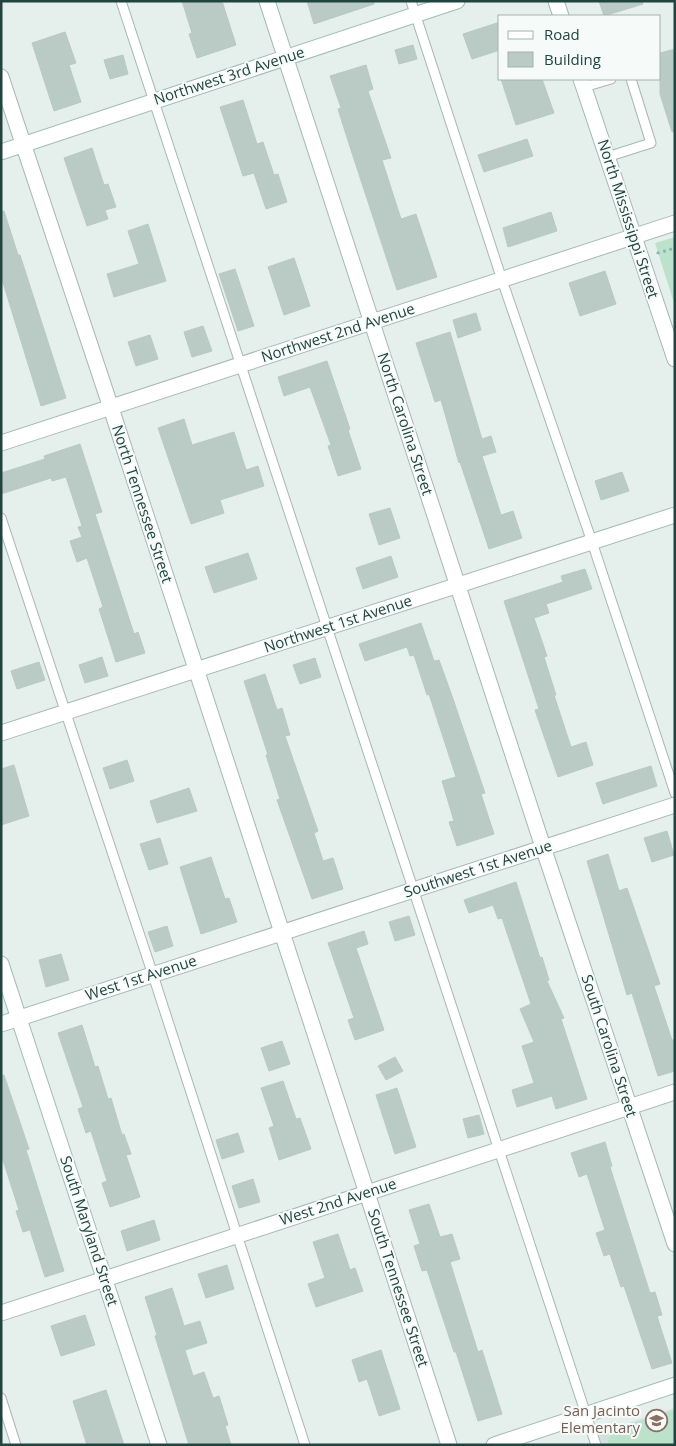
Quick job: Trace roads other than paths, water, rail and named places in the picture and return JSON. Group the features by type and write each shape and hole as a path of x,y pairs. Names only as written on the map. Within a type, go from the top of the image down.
{"street":[{"name":"North Carolina Street","path":"267,1 543,847"},
{"name":"Northwest 3rd Avenue","path":"1,152 286,57 413,8 457,1"},
{"path":"556,1 561,15"},
{"name":"North Tennessee Street","path":"1,77 111,408 281,932"},
{"name":"North Mississippi Street","path":"582,83 675,359"},
{"name":"Northwest 2nd Avenue","path":"1,444 675,223"},
{"name":"Northwest 1st Avenue","path":"1,734 675,514"},
{"name":"Southwest 1st Avenue","path":"281,932 675,805"},
{"name":"South Carolina Street","path":"543,847 675,1244"},
{"name":"West 1st Avenue","path":"1,1024 281,932"},
{"name":"South Tennessee Street","path":"281,932 449,1445"},
{"name":"South Maryland Street","path":"1,964 159,1445"},
{"name":"West 2nd Avenue","path":"1,1313 675,1092"},
{"path":"494,1445 675,1385"}],"lane":[{"path":"121,1 596,1445"},
{"path":"413,8 502,280 592,542 675,793"},
{"path":"582,83 604,80"},
{"path":"607,157 651,143 631,80"},
{"path":"1,518 153,974 305,1445"},
{"path":"1,1398 16,1445"}],"place":[{"name":"San Jacinto Elementary","path":"656,1420"}]}
